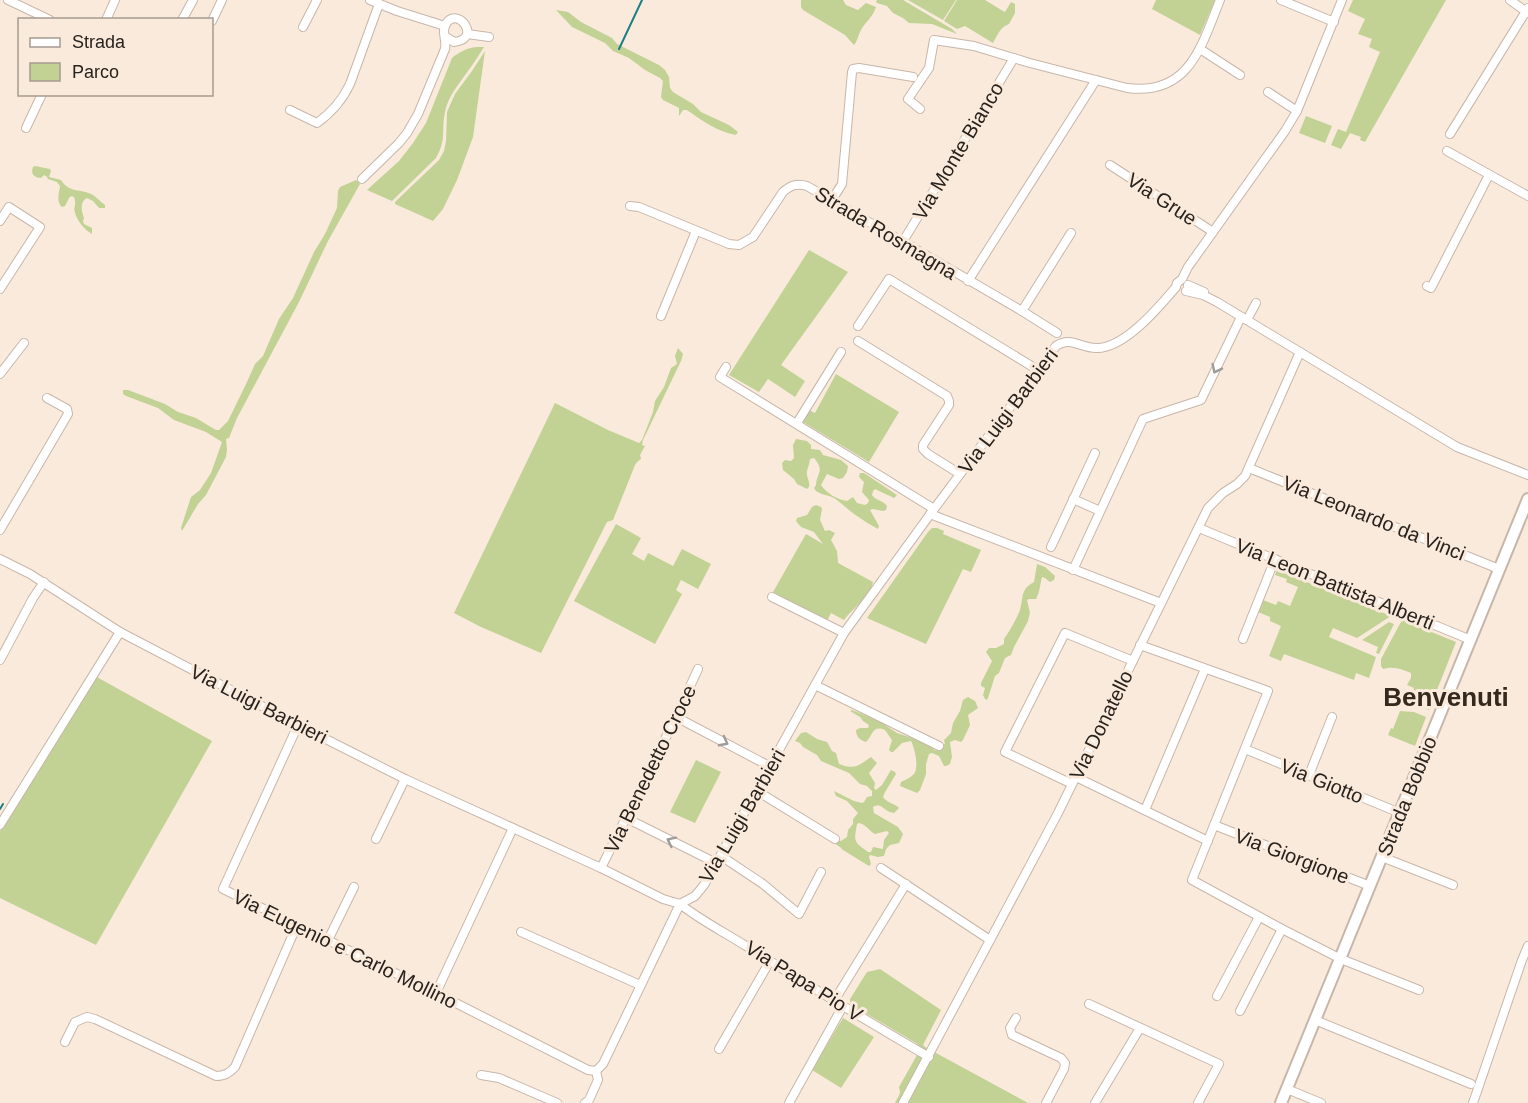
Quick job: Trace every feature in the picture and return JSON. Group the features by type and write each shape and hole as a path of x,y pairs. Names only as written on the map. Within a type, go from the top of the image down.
{"main road":[{"name":"Strada Bobbio","path":"1281,1103 1528,499"}],"street":[{"path":"8,0 46,18"},
{"path":"107,18 115,0"},
{"path":"183,18 193,0"},
{"path":"213,19 222,0"},
{"path":"303,27 316,0"},
{"path":"370,0 445,26"},
{"path":"920,109 908,99 929,68 934,40 974,46 1096,80 1139,89 1151,89 1164,85 1180,76 1200,50 1220,0"},
{"path":"1281,0 1334,22"},
{"path":"1342,0 1297,111 1188,267 1183,286 1209,295 1457,447 1528,475"},
{"path":"1450,134 1527,11 1510,0"},
{"path":"290,110 317,123 335,107 350,84 379,4"},
{"path":"362,179 407,133 418,114 444,54 445,26 453,19 460,20 466,24 467,34 464,39 452,45 444,54"},
{"path":"467,34 489,37"},
{"path":"446,37 457,42"},
{"path":"1200,50 1240,75"},
{"name":"Via Monte Bianco","path":"902,243 1014,58"},
{"path":"832,200 842,184 853,69 860,68 914,77"},
{"path":"968,281 1096,80"},
{"path":"1268,92 1297,111"},
{"path":"26,128 41,96"},
{"path":"1448,151 1528,196"},
{"name":"Via Grue","path":"1110,165 1214,232"},
{"path":"1427,286 1431,288 1489,175"},
{"name":"Strada Rosmagna","path":"630,206 639,207 729,244 740,245 756,232 783,192 794,185 807,186 1070,342"},
{"path":"0,221 9,207 40,227 0,288"},
{"path":"661,316 696,231"},
{"path":"1022,312 1071,233"},
{"path":"858,326 889,279 1038,370"},
{"name":"Via Luigi Barbieri","path":"0,559 45,582 120,632 298,725 405,779 601,868 663,899 680,904 695,896 704,885 844,633 1056,346 1063,342 1097,349 1113,345 1130,334 1183,286"},
{"path":"1073,570 1143,419 1201,400 1244,318 1256,303"},
{"path":"1056,346 1057,333"},
{"path":"858,341 947,396 949,405 923,445 923,449 960,474"},
{"path":"0,374 24,343"},
{"path":"797,423 841,352"},
{"name":"Via Donatello","path":"903,1103 1074,781 1208,508 1222,493 1245,476 1300,352"},
{"path":"726,367 720,377 797,423 932,512 1073,570 1161,603"},
{"path":"0,530 68,414 67,409 48,398"},
{"path":"1051,548 1095,453"},
{"name":"Via Leonardo da Vinci","path":"1249,468 1499,568"},
{"path":"1073,500 1101,508"},
{"name":"Via Leon Battista Alberti","path":"1199,528 1471,640"},
{"path":"1244,639 1275,559"},
{"path":"0,660 33,598 45,582"},
{"path":"772,597 844,633"},
{"path":"0,825 120,632"},
{"path":"1133,661 1065,633 1005,752 1145,810 1208,841"},
{"path":"1140,645 1268,692 1192,880 1341,958 1419,990"},
{"name":"Via Benedetto Croce","path":"601,868 698,669"},
{"path":"1145,810 1205,669"},
{"path":"815,685 939,746"},
{"path":"676,717 771,767"},
{"path":"1309,776 1332,717"},
{"name":"Via Eugenio e Carlo Mollino","path":"298,725 223,889 588,1070 596,1071"},
{"name":"Via Giotto","path":"1245,749 1400,813"},
{"path":"376,839 405,779"},
{"path":"757,791 835,839"},
{"path":"626,818 719,860 763,884 799,914 821,872"},
{"name":"Via Giorgione","path":"1214,825 1370,886"},
{"path":"436,993 513,828"},
{"path":"1382,857 1453,885"},
{"path":"881,868 990,940"},
{"path":"834,1001 906,884"},
{"path":"328,940 354,887"},
{"path":"585,1103 589,1100 598,1080 596,1071 603,1064 680,904"},
{"name":"Via Papa Pio V","path":"680,904 694,915 928,1057"},
{"path":"1218,996 1259,917"},
{"path":"65,1042 75,1022 87,1017 216,1076 228,1074 235,1067 297,925"},
{"path":"1240,1011 1282,929"},
{"path":"521,932 640,986"},
{"path":"1473,1103 1528,946"},
{"path":"719,1049 770,961"},
{"path":"1089,1005 1219,1064 1198,1103"},
{"path":"789,1103 843,1006"},
{"path":"1016,1018 1011,1028 1012,1035 1061,1058 1065,1063 1046,1103"},
{"path":"1315,1020 1471,1084"},
{"path":"1095,1103 1140,1028"},
{"path":"481,1075 499,1078 557,1103"},
{"path":"1287,1089 1321,1103"}],"green space":[{"path":"801,0 843,0 846,5 858,10 866,3 876,7 854,45 845,35 803,10"},
{"path":"877,0 903,0 957,34 932,24 909,23 893,13 887,6 877,3"},
{"path":"908,0 956,0 943,20"},
{"path":"957,0 985,0 1005,12 1011,2 1015,4 1015,13 1009,24 1001,29 993,43 965,26 957,29 944,21"},
{"path":"1156,0 1215,0 1200,35 1152,9"},
{"path":"1353,0 1446,0 1365,142 1360,140 1361,137 1350,133 1341,149 1331,145 1338,129 1346,132 1380,52 1369,47 1372,39 1358,34 1365,19 1348,11"},
{"path":"556,10 568,12 581,22 612,38 617,44 659,65 669,77 670,88 673,92 693,104 701,112 729,125 738,132 736,135 704,122 687,110 683,110 679,116 679,108 661,97 663,81 660,78 629,58 613,51 605,43 572,27"},
{"path":"484,47 454,90 446,106 443,135 436,158 392,201 367,190 399,161 426,123 452,58 469,48"},
{"path":"485,51 473,137 457,180 443,209 433,221 395,202 439,160 446,141 447,112 455,94"},
{"path":"1306,116 1332,126 1325,143 1299,133"},
{"path":"35,166 50,169 49,177 61,180 72,189 93,195 105,205 105,208 99,208 87,198 83,202 83,221 92,228 92,234 86,230 76,216 74,197 71,196 62,207 58,200 60,186 44,175 41,178 35,176 32,172"},
{"path":"356,180 360,184 328,241 299,302 237,418 229,438 226,439 226,457 206,495 182,531 191,497 200,490 211,473 222,442 206,432 174,420 158,408 126,396 123,390 165,404 219,430 228,421 255,364 263,356 279,319 293,298 325,234 337,208 340,187"},
{"path":"809,250 848,272 781,365 805,381 795,397 768,379 759,392 729,375"},
{"path":"678,348 683,354 681,361 643,440 642,445 645,446 640,455 641,459 635,465 613,520 607,522 541,653 454,613 555,403 639,443 653,412 655,401 664,387 671,368 677,364 675,356"},
{"path":"836,374 899,412 869,462 803,422 809,410 815,413"},
{"path":"796,439 807,441 811,449 820,450 823,455 841,460 848,466 843,478 839,479 827,474 821,485 832,496 847,501 853,497 857,503 865,505 868,503 869,500 862,492 864,482 859,477 860,473 864,473 897,495 894,498 875,489 873,491 872,495 887,506 883,511 870,510 879,526 878,529 834,498 816,491 814,488 820,469 814,458 810,459 807,471 809,487 807,489 797,484 783,470 782,463 794,458 793,445"},
{"path":"816,505 822,509 820,520 825,531 835,533 831,540 837,551 838,563 873,582 865,597 844,620 831,613 827,621 773,592 806,534 823,544 814,532 801,527 796,521 797,518 807,515"},
{"path":"616,524 641,538 632,554 644,561 648,553 673,566 682,549 711,564 698,589 681,580 676,590 682,594 655,644 574,601"},
{"path":"932,528 944,531 943,534 981,550 971,572 963,569 926,644 867,618"},
{"path":"1037,564 1045,567 1055,576 1054,580 1050,582 1042,577 1036,599 1027,600 1030,613 1028,621 1011,655 1005,658 999,673 995,676 987,700 983,695 985,688 981,686 981,683 992,661 986,652 989,648 996,648 1004,644 1004,639 1020,610 1024,591 1034,582"},
{"path":"1277,570 1391,616 1357,638 1333,628 1329,637 1376,657 1369,678 1356,673 1354,680 1284,654 1281,661 1269,656 1281,626 1270,621 1270,617 1258,612 1263,600 1276,605 1278,601 1290,606 1298,587 1286,582 1287,579 1275,575"},
{"path":"1402,620 1456,642 1429,710 1424,708 1420,699 1411,696 1414,688 1407,685 1411,673 1394,668 1383,669 1381,666 1381,659"},
{"path":"1389,622 1394,624 1379,654 1376,653 1378,647 1362,640"},
{"path":"95,676 212,741 96,945 0,898 0,831"},
{"path":"968,697 975,701 978,708 968,715 970,725 963,740 950,742 952,757 950,764 946,766 939,756 929,754 926,774 917,793 900,786 901,782 914,774 916,767 911,741 902,743 891,752 889,750 892,740 885,730 875,729 866,742 858,736 856,730 868,728 869,725 850,711 879,721 897,733 939,751 939,746 945,744 944,740 951,733 963,700"},
{"path":"1400,711 1414,712 1426,717 1415,746 1388,735"},
{"path":"806,732 827,742 832,751 836,753 839,764 849,767 856,766 871,757 877,763 869,773 876,790 891,770 895,772 883,797 899,808 894,813 881,806 873,807 874,813 898,827 903,834 899,843 890,845 886,849 884,856 870,855 871,864 869,866 832,842 832,839 841,841 847,837 853,819 858,813 847,801 836,796 834,791 862,803 867,797 872,796 872,791 860,784 849,773 821,761 817,755 795,741 801,733","holes":["857,824 861,824 875,834 887,831 889,833 884,840 883,849 873,847 871,852 868,852 857,843 855,838"]},
{"path":"696,760 721,772 695,823 670,812"},
{"path":"880,969 941,1010 923,1045 925,1047 1028,1103 895,1103 900,1093 899,1087 921,1048 850,1004 850,999 867,972"},
{"path":"843,1018 874,1037 841,1088 812,1070"}],"waterway":[{"path":"619,49 642,0"},
{"path":"0,809 3,804"}],"district":[{"name":"Benvenuti","path":"1446,697"}]}
